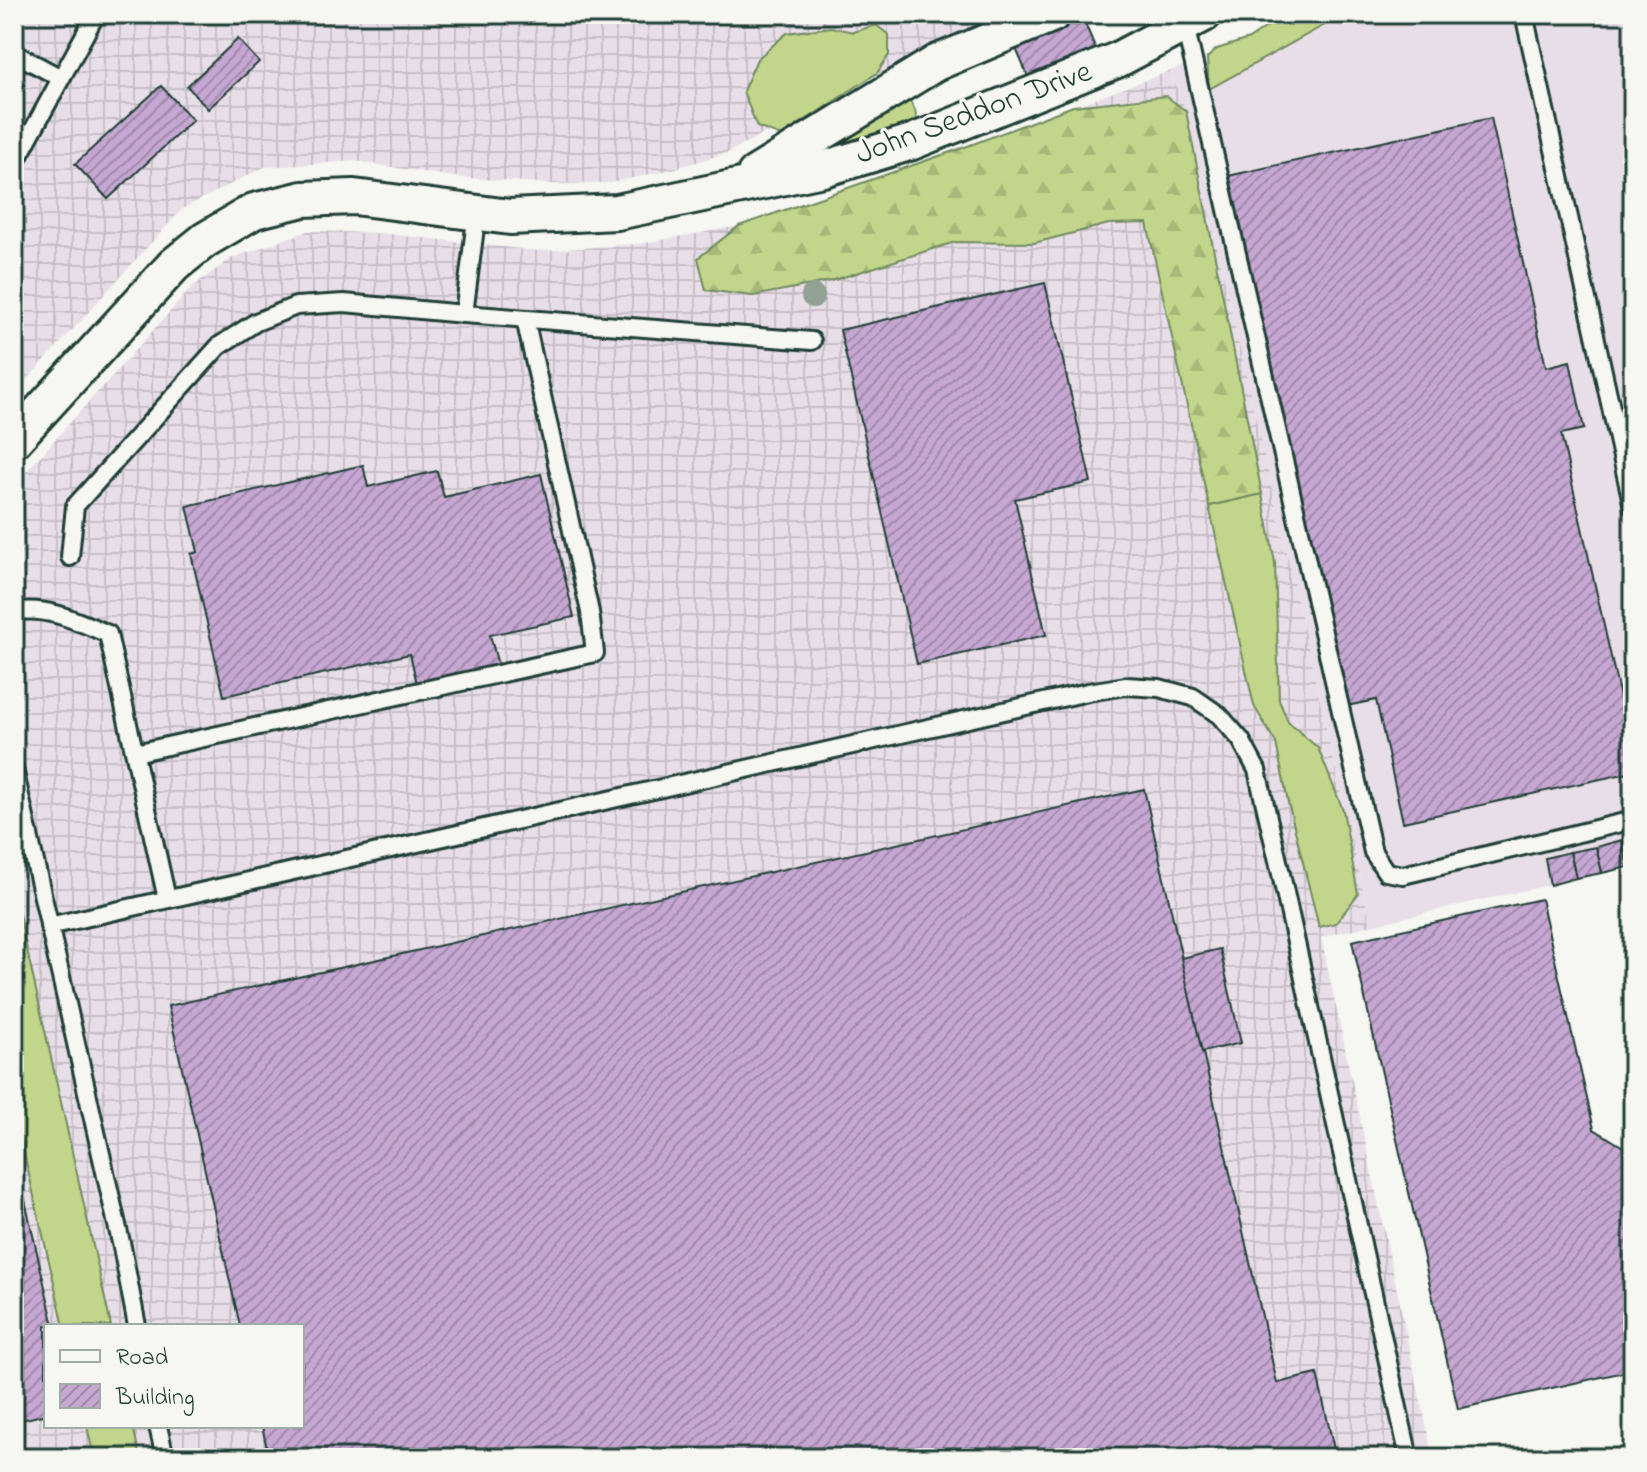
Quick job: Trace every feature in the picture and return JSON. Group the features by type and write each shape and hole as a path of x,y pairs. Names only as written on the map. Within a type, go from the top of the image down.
{"street":[{"name":"John Seddon Drive","path":"734,187 936,63 1053,14"},
{"name":"John Seddon Drive","path":"14,440 174,265 205,240 254,211 303,199 354,197 510,217 617,212 823,169 912,142 1117,60 1195,19"}],"lane":[{"path":"14,165 96,14"},
{"path":"1524,14 1633,507"},
{"path":"1195,19 1373,852 1386,872 1403,875 1633,820"},
{"path":"14,53 61,78"},
{"path":"464,314 477,212"},
{"path":"70,557 75,506 219,346 256,322 296,306 344,303 812,341"},
{"path":"135,753 595,653 590,612 525,319"},
{"path":"14,612 29,609 70,618 108,634 167,899"},
{"path":"49,926 1088,692 1126,686 1159,688 1193,697 1219,715 1241,740 1257,770 1409,1458"},
{"path":"14,769 137,1324"},
{"path":"158,1428 165,1458"}],"shaded area":[{"path":"14,14 1006,14 926,49 727,153 610,183 553,184 454,177 355,161 264,167 182,209 14,394"},
{"path":"1323,14 1633,14 1633,866 1371,925 1186,112 1170,71"},
{"path":"1170,71 1186,111 1371,925 1321,937 1433,1458 14,1458 14,485 193,286 232,258 308,231 380,233 539,251 639,244 739,226"}],"green space":[{"path":"1282,14 1365,14 1330,22 1209,89 1207,58 1217,49 1249,39"},
{"path":"876,25 889,35 889,55 877,73 781,136 757,127 743,91 757,59 787,33 831,27 853,32"},
{"path":"907,96 915,110 918,126 816,158 849,128"},
{"path":"1166,96 1186,111 1262,494 1209,506 1147,223 1109,224 1034,243 955,242 831,281 753,296 706,290 698,258 739,226 1073,106"},
{"path":"1262,494 1275,563 1279,700 1288,722 1318,748 1343,810 1358,894 1336,923 1319,927 1276,743 1254,706 1209,506"},
{"path":"14,892 111,1324 64,1324 14,1110"},
{"path":"87,1428 133,1428 140,1458 94,1458"}],"building":[{"path":"1082,16 1097,52 1030,81 1014,44"},
{"path":"238,39 259,62 208,109 187,86"},
{"path":"161,86 193,120 108,199 75,164"},
{"path":"1491,118 1546,367 1570,361 1584,429 1561,434 1633,755 1633,772 1403,822 1376,700 1346,706 1228,176"},
{"path":"1045,283 1091,482 1015,499 1046,635 917,664 840,330"},
{"path":"363,465 368,487 437,471 444,497 541,474 574,617 490,635 498,665 417,684 410,654 224,696 191,554 198,552 187,506"},
{"path":"1144,789 1277,1383 1317,1374 1336,1458 269,1458 262,1428 304,1428 304,1324 240,1324 168,1006"},
{"path":"1633,838 1633,866 1628,867 1622,840"},
{"path":"1622,840 1628,867 1602,873 1596,847"},
{"path":"1596,847 1602,873 1576,878 1570,852"},
{"path":"1570,852 1576,878 1550,885 1545,858"},
{"path":"1541,899 1594,1129 1633,1153 1633,1370 1458,1409 1352,941"},
{"path":"1220,949 1241,1043 1202,1052 1181,958"},
{"path":"14,1153 54,1324 44,1324 44,1414 14,1422"}]}
